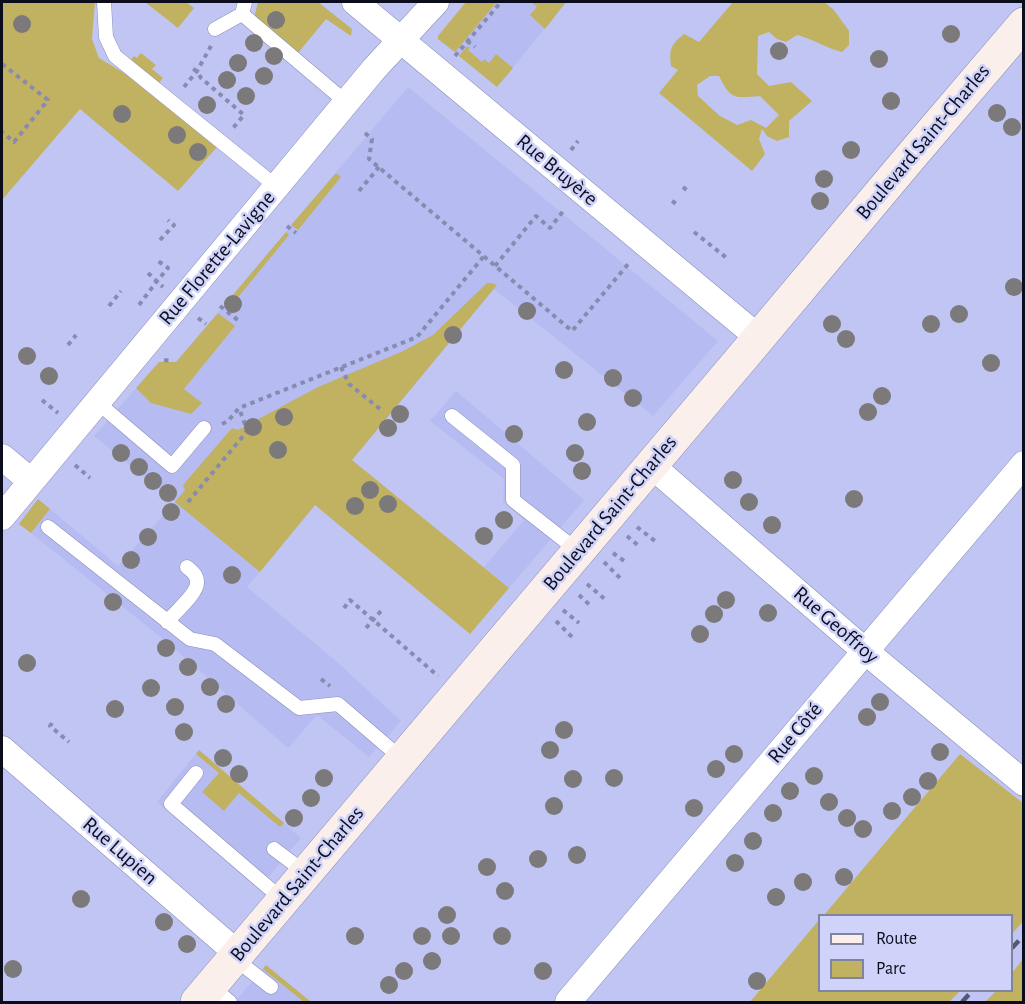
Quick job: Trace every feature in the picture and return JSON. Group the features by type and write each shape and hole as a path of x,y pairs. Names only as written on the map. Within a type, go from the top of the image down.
{"street":[{"name":"Rue Bruyère","path":"355,2 759,338"},
{"name":"Rue Florette-Lavigne","path":"2,517 347,103 436,2"},
{"name":"Boulevard Saint-Charles","path":"213,997 236,956 402,759 591,557 651,465 1023,24"},
{"path":"2,457 31,481"},
{"name":"Rue Côté","path":"568,1002 1023,464"},
{"name":"Rue Geoffroy","path":"651,465 865,651 1023,783"},
{"name":"Rue Lupien","path":"2,749 236,956"}],"lane":[{"path":"104,2 106,37 115,56 277,187"},
{"path":"215,34 243,8 347,103"},
{"path":"97,402 172,466 204,428"},
{"path":"452,416 513,465 513,500 591,557"},
{"path":"48,527 190,639 215,644 299,708 338,704 402,759"},
{"path":"167,622 195,590 198,583 196,575 187,567"},
{"path":"196,773 171,804 200,823 284,900"},
{"path":"274,849 306,873"},
{"path":"236,956 271,987"}],"path":[{"path":"454,56 501,2"},
{"path":"172,102 195,70 215,34"},
{"path":"468,41 475,47"},
{"path":"2,64 48,100 14,142 2,132"},
{"path":"195,70 201,78 244,115"},
{"path":"365,133 372,139 369,159 572,330 629,264"},
{"path":"570,151 578,141"},
{"path":"359,191 379,167"},
{"path":"683,187 690,192"},
{"path":"672,201 678,206"},
{"path":"495,266 536,216 550,228 564,210"},
{"path":"160,240 174,225 168,220"},
{"path":"286,226 296,233"},
{"path":"694,232 728,259"},
{"path":"204,428 226,423 239,408 417,337 484,256"},
{"path":"139,305 168,268 158,261"},
{"path":"109,306 121,291"},
{"path":"220,306 239,321"},
{"path":"68,345 76,335"},
{"path":"340,367 349,384 380,410"},
{"path":"188,502 247,430 239,408"},
{"path":"635,525 655,541"},
{"path":"626,535 640,547"},
{"path":"612,553 627,563"},
{"path":"591,557 621,579"},
{"path":"586,583 607,601"},
{"path":"577,594 592,606"},
{"path":"344,608 350,600 441,678"},
{"path":"563,609 579,623"},
{"path":"366,628 381,611"},
{"path":"554,620 573,638"},
{"path":"52,723 50,726 69,742"}],"shaded area":[{"path":"466,2 566,2 497,87 438,39 438,36"},
{"path":"408,87 718,341 653,416 494,289 247,587 336,661 401,721 369,757 317,715 288,748 168,643 31,533 50,509 118,566 175,502 94,436 159,362 176,362"},
{"path":"456,391 584,500 509,588 484,567 524,520 503,502 504,479 430,421"},
{"path":"199,750 301,838 258,889 157,802"},
{"path":"266,965 311,1002 235,1002"}],"green space":[{"path":"2,2 95,2 92,39 99,58 124,73 217,147 178,191 80,109 2,200"},
{"path":"145,2 186,2 194,8 178,28"},
{"path":"258,2 318,2 352,29 351,36 326,19 298,53 254,18"},
{"path":"466,2 497,2 455,52 438,39 438,36"},
{"path":"531,2 566,2 545,29 530,15 537,7"},
{"path":"733,2 824,2 834,10 849,31 849,45 842,52 797,35 786,42 777,39 769,32 758,36 757,74 769,86 791,82 812,101 789,121 789,137 777,141 767,136 762,129 759,139 765,154 752,171 659,93 678,70 671,66 670,55 674,44 684,34 699,42","holes":["710,76 719,76 727,90 734,96 760,96 779,115 766,128 751,120 737,125 720,116 698,96 697,85"]},
{"path":"467,46 470,48 468,50 482,62 484,59 489,63 496,54 513,68 497,87 459,56"},
{"path":"141,53 156,65 152,69 163,78 157,85 130,61"},
{"path":"336,173 341,177 298,230 291,225"},
{"path":"286,232 289,235 235,301 239,304 235,309 227,302"},
{"path":"487,283 497,285 352,460 509,588 470,634 315,505 260,572 175,502 185,490 183,485 232,428 238,430 318,387 401,352 433,335"},
{"path":"218,313 235,326 184,389 202,403 191,414 151,403 136,388 159,362 176,362"},
{"path":"38,499 50,509 31,533 19,524"},
{"path":"199,750 284,823 280,827 239,793 224,811 202,792 219,773 196,754"},
{"path":"960,754 1023,803 1023,921 1013,933 1013,914 825,914"},
{"path":"818,921 818,992 959,992 949,1002 750,1002"},
{"path":"1023,959 1023,1002 985,1002 995,992 1013,992 1013,972"},
{"path":"266,965 311,1002 304,1002 263,969"}],"railway":[{"path":"1013,947 1024,935"},
{"path":"962,1002 971,992"}]}
